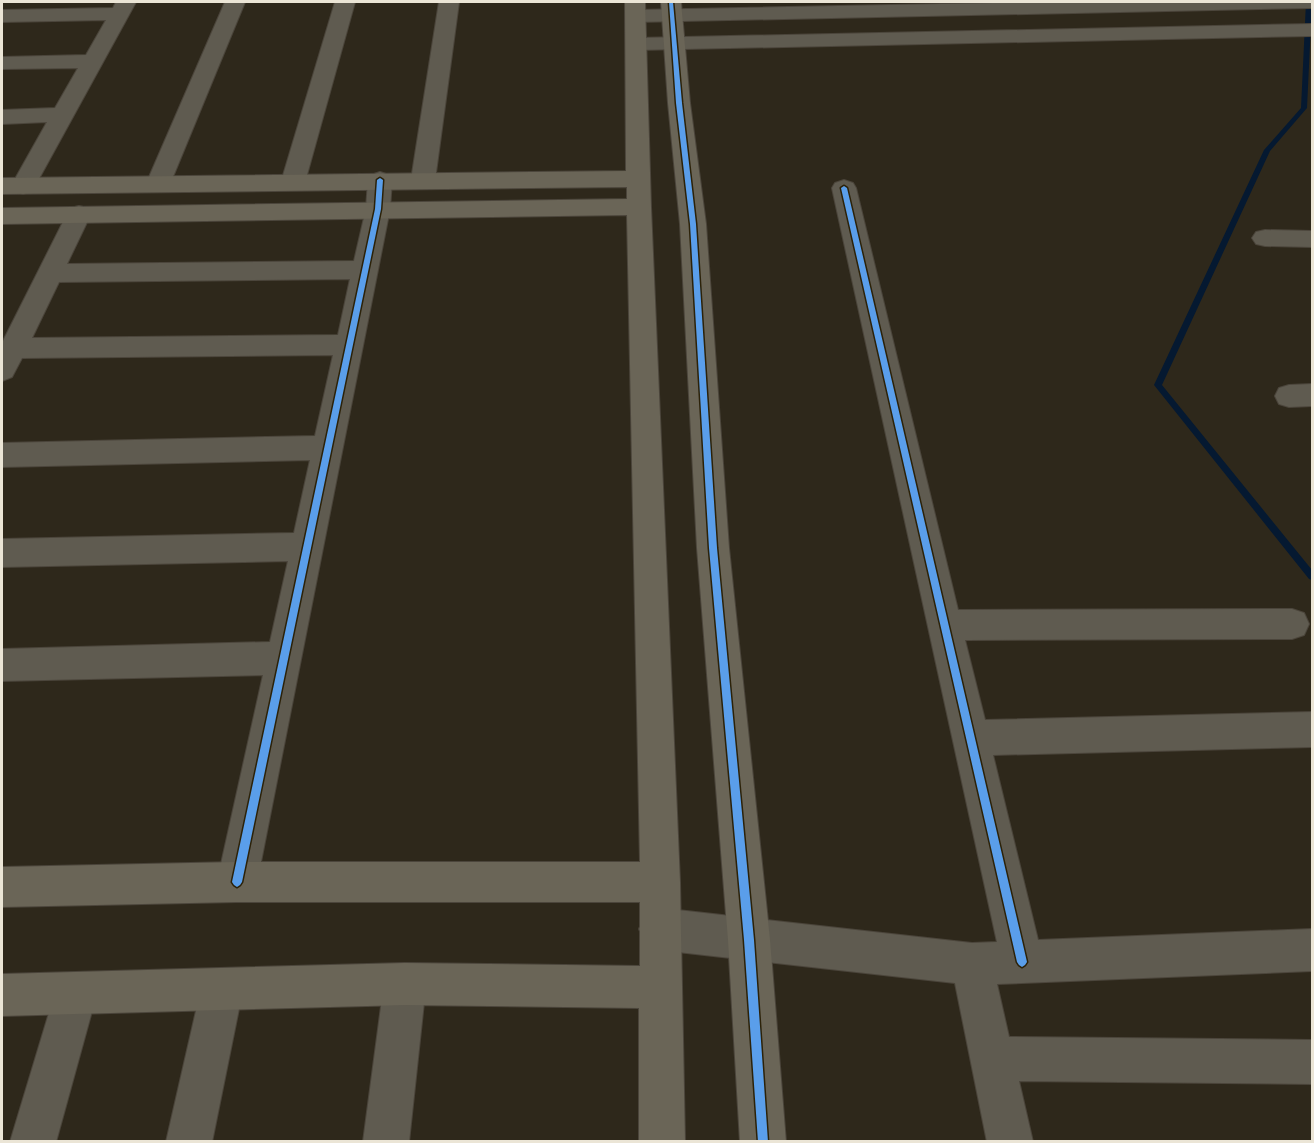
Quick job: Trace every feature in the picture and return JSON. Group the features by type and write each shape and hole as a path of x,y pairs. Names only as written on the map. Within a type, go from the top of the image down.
{"street":[{"path":"158,184 235,2"},
{"path":"293,182 345,2"},
{"path":"423,180 449,2"},
{"path":"636,20 1312,2"},
{"path":"12,186 62,115 122,8"},
{"path":"2,16 122,8"},
{"path":"636,20 1172,32 1312,30"},
{"path":"636,20 639,193 660,882 662,1142"},
{"path":"672,20 693,224 713,548 749,940 763,1142"},
{"path":"2,63 92,61"},
{"path":"2,117 62,115"},
{"path":"12,186 293,182 379,195 423,180 639,193"},
{"path":"844,188 1022,962"},
{"path":"2,216 80,214 379,195 639,193"},
{"path":"237,882 379,195"},
{"path":"80,214 7,359 349,345"},
{"path":"1265,238 1312,238"},
{"path":"50,273 365,270"},
{"path":"2,454 328,448"},
{"path":"2,553 307,547"},
{"path":"945,625 1292,624"},
{"path":"2,665 284,658"},
{"path":"970,738 1312,729"},
{"path":"2,887 237,882 660,882"},
{"path":"660,929 972,964 1312,950"},
{"path":"972,964 1010,1142"},
{"path":"2,994 405,984 660,987"},
{"path":"386,1142 405,984"},
{"path":"189,1142 222,989"},
{"path":"33,1142 76,993"},
{"path":"993,1059 1312,1062"}],"waterway":[{"path":"1309,2 1304,108 1267,150 1158,385 1312,576"}],"cycle path":[{"path":"671,2 679,103 693,224 713,548 749,940 763,1142"},
{"path":"237,882 378,209 380,180"},
{"path":"844,188 1022,962"}]}
